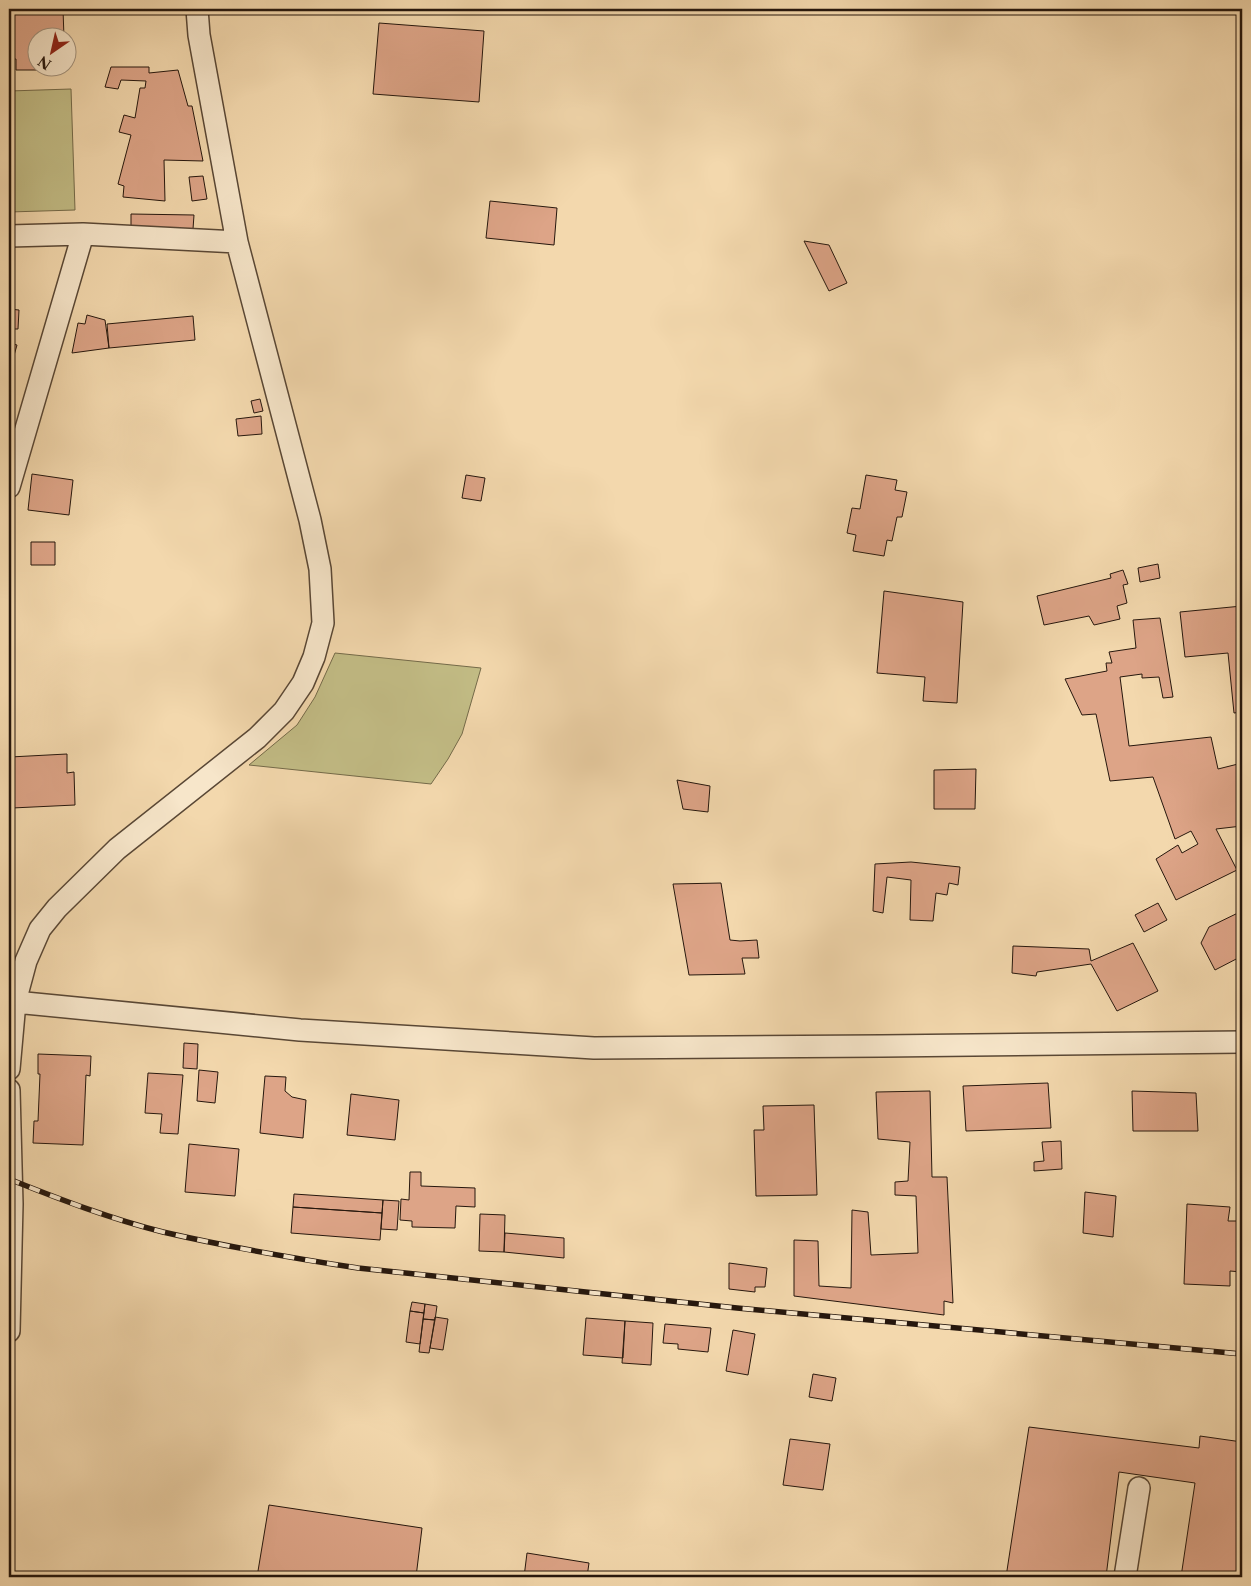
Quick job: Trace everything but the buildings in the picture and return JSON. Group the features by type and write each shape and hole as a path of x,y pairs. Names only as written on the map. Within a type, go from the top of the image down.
{"street":[{"path":"9,1069 16,1002 26,961 40,930 57,908 117,849 257,738 284,711 304,683 314,657 323,622 320,569 310,520 237,242 199,35 197,9"},
{"path":"9,236 83,234 237,242"},
{"path":"9,487 83,234"},
{"path":"16,1002 300,1030 594,1048 1242,1042"},
{"path":"9,1090 12,1204 9,1331"},
{"path":"1125,1577 1138,1488"}],"shaded area":[{"path":"71,89 75,210 9,212 9,91"},
{"path":"335,653 481,668 462,734 431,784 249,765 297,725 315,697"}],"railway":[{"path":"9,1179 105,1215 163,1232 260,1252 358,1268 737,1308 1242,1354"}]}
